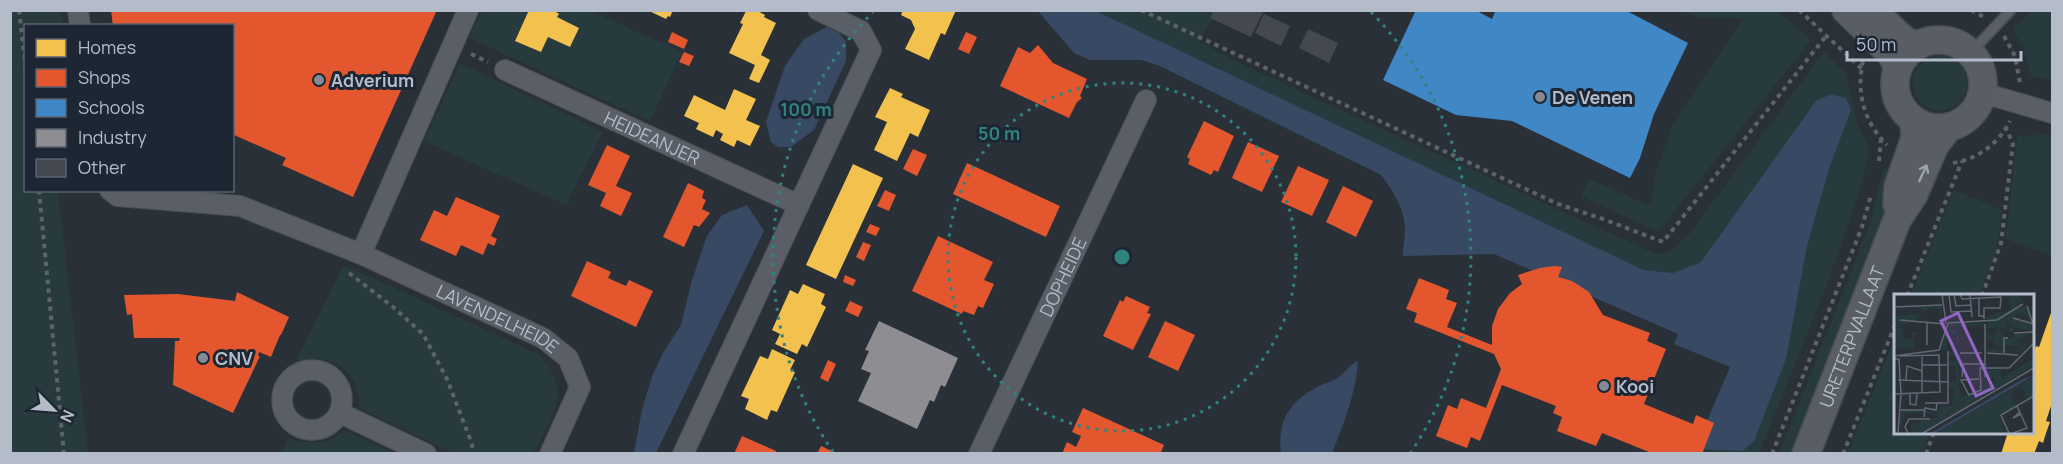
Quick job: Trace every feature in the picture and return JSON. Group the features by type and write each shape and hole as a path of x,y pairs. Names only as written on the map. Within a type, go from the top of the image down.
{"main road":[{"path":"1846,10 1891,54 1898,68"},
{"path":"1872,10 1904,40 1917,46"},
{"path":"1930,40 1945,40 1959,44 1971,52 1982,71 1983,93 1978,106 1968,117 1949,127 1934,127 1914,120 1904,109 1897,96 1895,82 1898,68 1906,55 1917,46 1930,40"},
{"name":"URETERPVALLAAT","path":"1897,220 1898,187 1914,138 1914,120"},
{"name":"URETERPVALLAAT","path":"1806,453 1897,220 1914,194 1935,145 1949,127"}],"street":[{"path":"361,254 468,10"},
{"path":"683,453 871,50 861,31 818,10"},
{"name":"HEIDEANJER","path":"505,70 799,205"},
{"path":"1983,93 2052,113"},
{"name":"DOPHEIDE","path":"979,453 1146,100"},
{"name":"LAVENDELHEIDE","path":"112,192 117,196 240,206 361,254 543,338 568,358 580,387 550,453"},
{"path":"340,413 426,453"}],"lane":[{"path":"1971,52 2011,10"}],"path":[{"path":"19,10 24,53"},
{"path":"1142,10 1558,204 1663,242 1826,36"},
{"path":"1799,10 1862,69 1860,90 1863,105 1868,119 1881,138 1878,168"},
{"path":"1983,294 2001,243 2013,143 2006,129 2017,104 2020,86 2015,56 2009,42 1995,26"},
{"path":"452,46 505,70"},
{"path":"1908,294 1962,161"},
{"path":"1772,453 1862,226 1873,188"},
{"path":"39,192 64,453"},
{"path":"330,242 348,273 393,307 423,334 447,379 472,444 473,453"},
{"path":"1843,453 1894,327"},
{"path":"1926,453 1933,434"}],"green space":[{"path":"10,11 61,11 62,24 24,24 24,192 66,192 58,193 88,453 11,453"},
{"path":"482,11 591,11 682,52 650,121 469,38"},
{"path":"1096,11 1218,11 1199,41 1233,60 1656,254 1668,252 1687,237 1824,52 1846,73 1857,123 1869,149 1863,181 1825,290 1759,453 1694,453 1695,449 1743,451 1754,441 1786,359 1807,246 1829,169 1851,110 1846,98 1831,94 1701,262 1673,273 1644,270"},
{"path":"1683,11 1778,11 1811,40 1658,232 1581,196 1589,179 1651,206 1656,172 1671,129 1744,18 1700,18"},
{"path":"2032,11 2052,11 2052,81 2031,76 2023,47 2014,32 2015,28"},
{"path":"1935,56 1945,56 1959,64 1965,73 1967,83 1965,93 1959,102 1945,110 1935,110 1918,98 1913,88 1913,78 1925,61"},
{"path":"460,63 603,132 566,205 424,141"},
{"path":"2052,134 2052,256 2006,239 2017,136"},
{"path":"1884,168 1896,171 1880,240 1796,453 1779,454 1870,224"},
{"path":"1954,190 2002,210 1998,243 1980,294 1912,294"},
{"path":"344,265 538,354 555,379 558,396 544,433 533,453 453,453 359,408 355,383 340,366 318,359 306,360 294,365"},
{"path":"1894,339 1894,434 1930,434 1923,453 1848,453"},
{"path":"345,431 395,453 281,453 288,438 302,442 327,442"}],"water":[{"path":"1038,11 1096,11 1644,270 1673,273 1701,262 1816,101 1831,94 1846,98 1851,110 1829,169 1807,246 1786,359 1754,441 1743,451 1695,449 1730,367 1674,344 1678,334 1494,254 1403,256 1405,227 1402,213 1381,175 1160,66 1141,60 1090,60 1074,53"},
{"path":"827,27 839,33 846,42 846,61 814,130 791,147 778,147 771,142 766,122 785,66 804,39"},
{"path":"747,205 764,231 656,453 634,453 642,409 653,374 681,325 692,280 707,236 722,215"},
{"path":"1358,361 1352,396 1332,453 1281,453 1281,431 1293,405 1309,392 1336,379"}],"building: Homes":[{"path":"529,10 553,10 559,14 557,17 579,28 570,47 548,37 541,52 515,41"},
{"path":"647,10 673,10 670,17 666,19"},
{"path":"756,10 776,23 761,55 770,60 759,83 749,79 755,65 729,53 743,24 740,23 746,11"},
{"path":"903,10 956,10 945,35 941,33 929,60 905,49 915,29 911,20 901,15"},
{"path":"890,88 903,94 901,97 930,110 918,137 910,133 897,161 874,150 887,122 875,117"},
{"path":"734,89 756,99 746,120 760,126 750,146 737,140 734,147 720,140 723,134 716,130 713,137 696,129 699,123 684,116 694,95 725,110"},
{"path":"853,164 883,178 836,279 806,265"},
{"path":"803,284 825,294 821,304 826,307 807,347 802,344 797,354 775,344 780,334 772,330 790,290 798,294"},
{"path":"2052,310 2052,403 2046,421 2050,422 2043,443 2039,441 2034,454 2001,454 2007,434 2033,434 2033,356 2036,346 2039,347"},
{"path":"772,349 795,360 790,370 795,372 777,412 771,410 767,420 745,409 749,399 741,396 760,356 768,359"}],"building: Shops":[{"name":"Adverium","path":"111,10 437,10 353,197 282,165 286,158 234,135 234,24 113,24"},
{"path":"672,32 688,40 684,49 668,42"},
{"path":"966,32 977,37 969,54 958,49"},
{"path":"1038,45 1053,63 1087,79 1080,96 1082,98 1077,102 1069,118 1000,86 1018,47 1030,53"},
{"path":"684,52 694,56 689,66 679,62"},
{"path":"1204,121 1234,136 1218,172 1214,170 1211,175 1188,164 1190,159 1187,157"},
{"path":"1248,142 1279,156 1262,192 1232,178"},
{"path":"607,145 630,156 616,186 632,193 621,216 600,206 606,193 588,185"},
{"path":"913,149 927,155 917,176 903,169"},
{"path":"967,163 1060,206 1046,237 953,194"},
{"path":"1298,166 1329,180 1312,216 1281,202"},
{"path":"688,183 704,191 702,198 706,200 702,209 710,213 699,227 694,225 684,247 663,237"},
{"path":"1343,186 1373,201 1356,237 1326,222"},
{"path":"885,190 896,195 889,211 877,206"},
{"path":"456,197 500,216 491,236 497,239 494,246 488,243 483,255 461,245 456,256 420,240 434,210 447,216"},
{"path":"870,224 880,228 876,236 866,232"},
{"path":"938,236 993,262 984,280 994,284 983,308 978,306 974,315 963,311 962,314 912,291"},
{"path":"863,242 871,245 864,261 856,257"},
{"path":"587,261 611,272 608,278 626,286 629,280 653,291 636,327 571,296"},
{"path":"1555,266 1562,267 1558,277 1572,281 1589,292 1603,315 1650,333 1647,341 1666,349 1644,404 1693,424 1696,415 1714,423 1702,454 1654,454 1602,433 1596,446 1557,431 1562,417 1553,413 1556,406 1502,385 1480,441 1471,437 1467,448 1436,436 1448,405 1457,409 1461,398 1486,408 1501,369 1494,354 1414,322 1417,313 1406,309 1419,278 1449,290 1446,299 1457,303 1447,327 1492,345 1492,326 1498,309 1510,293 1522,284 1518,275"},
{"path":"845,275 856,280 853,286 843,282"},
{"path":"237,292 289,317 271,357 259,352 258,356 260,356 233,413 173,385 175,341 179,341 180,338 134,338 132,314 127,315 124,295 178,294 235,301"},
{"path":"1126,296 1150,307 1147,313 1151,314 1133,350 1103,336 1120,300 1123,302"},
{"path":"850,301 863,307 858,317 845,311"},
{"path":"1165,321 1195,335 1178,371 1148,357"},
{"path":"828,360 836,364 828,382 820,378"},
{"path":"1083,408 1164,445 1160,454 1062,454 1067,442 1076,447 1081,436 1072,432"},
{"path":"742,436 776,451 775,454 734,454"},
{"path":"821,446 838,454 817,454"}],"building: Schools":[{"name":"De Venen","path":"1416,10 1475,10 1492,19 1496,10 1625,10 1688,43 1654,114 1640,158 1630,178 1512,121 1456,115 1383,80"}],"building: Industry":[{"path":"879,321 958,358 945,387 941,385 934,402 930,400 917,429 858,401 871,373 861,369 869,351 865,350"}],"building: Other":[{"path":"1214,10 1264,10 1251,37 1210,18"},
{"path":"1264,14 1290,26 1281,46 1255,33"},
{"path":"1308,29 1338,43 1329,63 1299,48"}],"place":[{"name":"Adverium","path":"319,80"},
{"name":"De Venen","path":"1540,97"},
{"name":"CNV","path":"203,358"},
{"name":"Kooi","path":"1604,386"}]}
